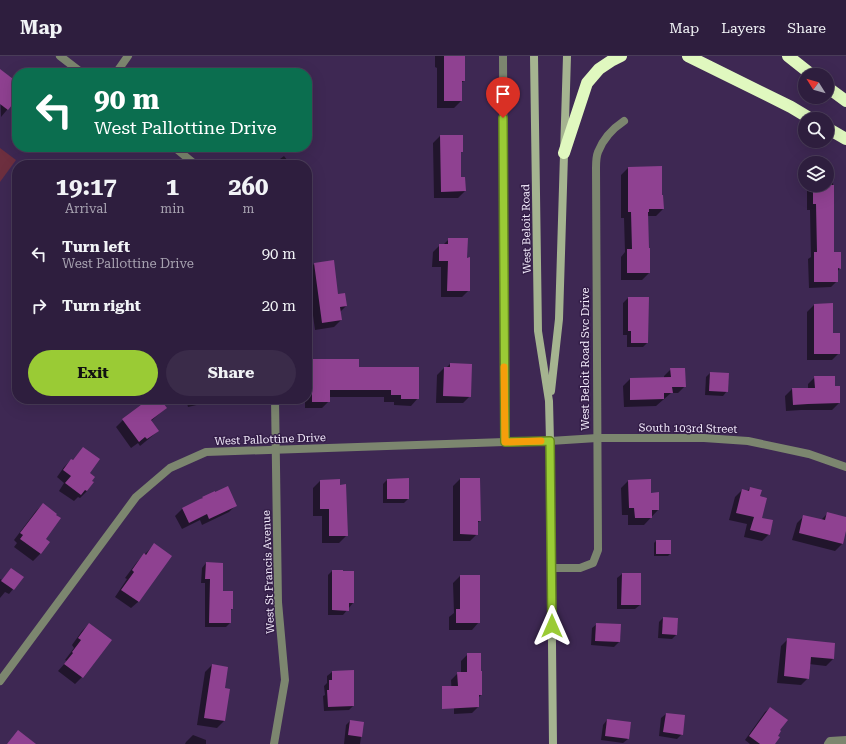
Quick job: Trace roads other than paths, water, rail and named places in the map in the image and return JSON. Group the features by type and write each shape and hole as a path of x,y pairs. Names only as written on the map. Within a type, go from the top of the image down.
{"highway":[{"path":"564,153 587,83 600,69 621,56"},
{"path":"688,56 799,112"},
{"path":"788,56 803,68"},
{"path":"834,93 846,102"},
{"path":"834,132 846,139"}],"main road":[{"name":"West Beloit Road","path":"534,56 538,331 549,401 553,744"},
{"name":"West Beloit Road","path":"549,401 559,319 567,56"}],"street":[{"path":"60,56 76,68"},
{"path":"120,68 128,56"},
{"path":"503,56 505,442"},
{"name":"West Beloit Road Svc Drive","path":"552,568 580,568 593,563 598,550 596,168 597,154 603,140 614,128 624,122"},
{"path":"180,152 190,160"},
{"name":"West St Francis Avenue","path":"274,744 285,680 278,602 275,404"},
{"name":"South 103rd Street","path":"550,441 597,438 704,438 748,441 809,454 846,467"},
{"name":"West Pallottine Drive","path":"0,681 136,497 170,468 206,452 550,441"},
{"path":"828,744 830,741 846,740"}]}
